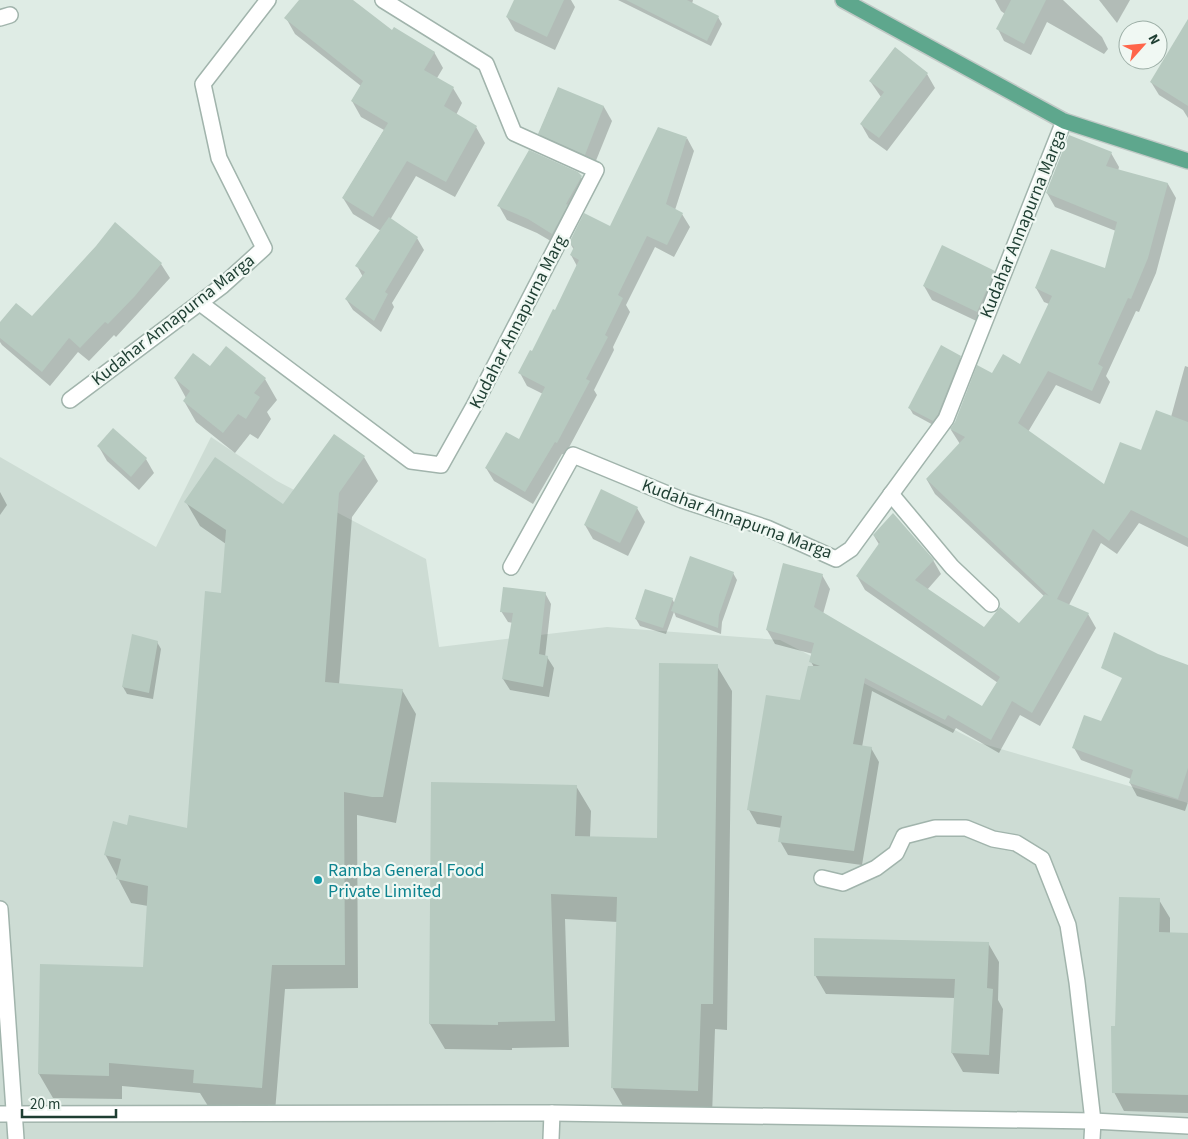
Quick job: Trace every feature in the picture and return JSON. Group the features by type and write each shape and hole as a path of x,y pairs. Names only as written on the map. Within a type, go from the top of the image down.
{"main road":[{"path":"843,0 1064,121 1188,161"}],"street":[{"name":"Kudahar Annapurna Marga","path":"70,400 222,286 264,248 219,158 202,84 268,0"},
{"name":"Kudahar Annapurna Marg","path":"200,303 411,462 441,464 474,406 596,170 514,133 486,64 383,0"},
{"name":"Kudahar Annapurna Marga","path":"511,567 573,455 682,500 767,528 836,559 851,549 946,419 1064,121"},
{"path":"891,494 952,567 991,604"},
{"path":"822,878 843,883 876,868 896,853 904,836 935,828 966,828 992,839 1016,843 1042,859 1068,925 1077,982 1093,1121 1092,1139"},
{"path":"0,909 7,1114 16,1139"},
{"path":"551,1139 552,1113"},
{"path":"7,1114 552,1113 1093,1121 1188,1126"}],"shaded area":[{"path":"211,437 277,481 426,559 439,647 607,627 780,640 980,743 1188,803 1188,1139 0,1139 0,457 156,547"}],"building":[{"path":"299,0 353,0 392,30 394,27 435,52 424,70 454,87 444,106 477,126 446,182 407,161 373,217 342,198 388,123 351,101 363,81 284,18"},
{"path":"514,0 564,0 547,37 506,17"},
{"path":"626,0 687,0 719,16 707,41"},
{"path":"1011,0 1046,0 1024,44 996,29"},
{"path":"1188,19 1188,106 1150,82 1157,70 1168,70 1168,52"},
{"path":"895,47 928,73 879,138 860,124 884,92 869,81"},
{"path":"558,87 604,106 585,155 538,134"},
{"path":"658,127 687,137 666,204 683,213 667,245 647,236 618,295 623,298 605,335 608,337 586,379 590,381 557,443 555,442 525,492 485,468 506,432 519,439 545,387 518,373 530,350 532,351 553,309 555,310 579,260 570,255 574,247 569,243 584,213 610,226"},
{"path":"1069,135 1112,152 1106,166 1168,183 1148,258 1131,299 1128,298 1098,364 1103,367 1092,391 1048,371 1018,423 1104,484 1120,442 1141,450 1156,410 1188,422 1188,538 1131,510 1109,541 1093,529 1057,599 1089,613 1032,713 1012,701 991,740 948,715 945,720 865,678 853,744 872,747 854,851 778,842 782,816 747,810 766,695 800,700 808,666 820,666 809,662 814,643 766,630 783,563 823,574 814,607 982,706 1000,677 856,576 880,542 873,535 893,513 934,560 915,580 984,627 1000,607 1019,623 1045,594 1049,596 926,479 965,437 950,429 955,422 977,365 992,373 1003,354 1020,364 1052,296 1035,288 1051,249 1105,268 1117,222 1046,193"},
{"path":"529,150 578,172 582,176 552,234 528,219 497,206"},
{"path":"389,217 418,237 385,292 388,294 374,321 345,299 365,272 355,266"},
{"path":"115,222 162,263 135,296 108,324 105,322 80,348 69,338 42,372 0,338 0,322 16,303 32,316 96,246"},
{"path":"942,245 995,271 977,312 923,286"},
{"path":"941,345 961,356 938,414 933,421 908,408"},
{"path":"226,346 266,378 254,393 260,397 246,419 238,414 223,433 183,401 190,391 174,378 193,353 210,366"},
{"path":"113,428 147,458 131,477 97,446"},
{"path":"334,434 365,456 339,493 325,682 403,689 383,797 344,792 345,965 272,965 262,1088 193,1083 194,1070 109,1063 109,1076 38,1074 40,964 143,967 148,886 116,879 121,859 104,855 113,821 127,825 129,815 187,828 205,591 221,593 226,530 184,502 215,457 283,504"},
{"path":"601,489 638,507 620,543 584,525"},
{"path":"690,556 734,572 719,615 718,628 671,611"},
{"path":"503,587 546,592 539,654 548,656 543,687 502,679 513,613 500,612"},
{"path":"645,589 673,598 663,628 635,619"},
{"path":"1114,632 1158,654 1188,665 1188,768 1178,799 1129,783 1133,770 1072,748 1084,715 1101,721 1122,678 1101,668"},
{"path":"132,634 158,641 149,693 122,687"},
{"path":"659,663 718,664 713,1004 701,1004 698,1091 611,1088 617,897 551,894 555,1021 498,1022 498,1025 429,1024 431,782 577,785 575,836 657,838"},
{"path":"1119,897 1160,898 1159,932 1188,933 1188,1095 1112,1093 1111,1026 1115,1026"},
{"path":"814,938 989,942 987,988 993,989 989,1055 951,1053 955,979 814,976"}],"place":[{"name":"Ramba General Food Private Limited","path":"318,880"}]}
